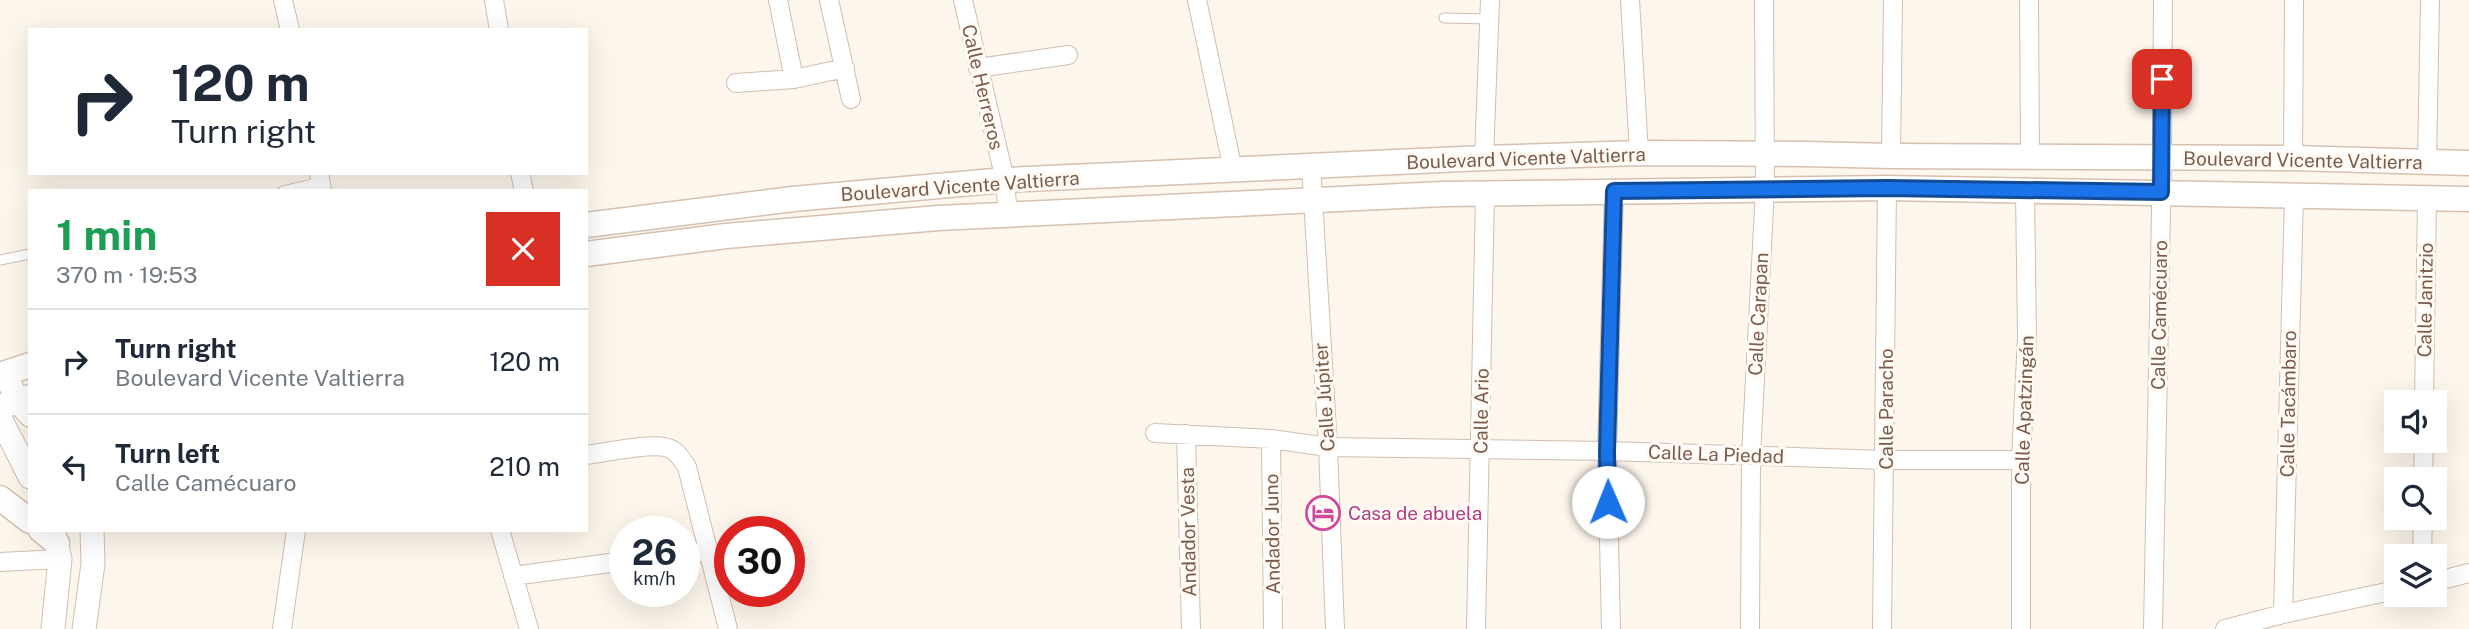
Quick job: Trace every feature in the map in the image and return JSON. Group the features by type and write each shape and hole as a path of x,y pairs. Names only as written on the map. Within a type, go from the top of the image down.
{"main road":[{"name":"Boulevard Vicente Valtierra","path":"588,225 793,199 1005,180 1484,158 1639,153 2162,157 2469,163"},
{"name":"Boulevard Vicente Valtierra","path":"588,254 726,236 938,218 1384,196 1887,188 2469,199"},
{"path":"2,374 28,366"},
{"path":"0,498 28,519"}],"street":[{"path":"283,0 290,28"},
{"path":"495,0 499,28"},
{"path":"778,0 794,79"},
{"path":"829,0 851,99"},
{"name":"Calle Herreros","path":"963,0 1005,180 1008,216"},
{"path":"1197,0 1233,170"},
{"path":"1484,158 1490,0"},
{"path":"1630,0 1639,153"},
{"name":"Calle Carapan","path":"1749,629 1751,455 1765,189 1764,0"},
{"path":"1891,156 1893,0"},
{"path":"2029,0 2030,157"},
{"name":"Calle Camécuaro","path":"2153,629 2162,157 2162,0"},
{"path":"2294,0 2294,159"},
{"path":"2427,162 2430,0"},
{"path":"978,68 1068,55"},
{"path":"736,83 794,79 845,68"},
{"name":"Calle Júpiter","path":"1311,165 1311,201 1328,447 1335,629"},
{"name":"Calle Paracho","path":"1882,629 1887,188"},
{"path":"1611,629 1607,452 1614,191"},
{"name":"Calle Apatzingán","path":"2021,629 2021,460 2027,336 2025,192"},
{"name":"Calle Ario","path":"1476,629 1485,194"},
{"name":"Calle Tacámbaro","path":"2283,614 2294,195"},
{"name":"Calle Janitzio","path":"2424,390 2427,198"},
{"path":"2,374 15,408 28,468"},
{"name":"Calle La Piedad","path":"1155,433 1271,439 1328,447 1886,460 2021,460"},
{"name":"Andador Vesta","path":"1186,434 1191,629"},
{"name":"Andador Juno","path":"1271,439 1273,629"},
{"path":"588,456 654,446 670,448 678,455 687,467 728,629"},
{"path":"84,629 93,564 92,532"},
{"path":"282,629 296,532"},
{"path":"501,532 529,629"},
{"path":"0,562 53,541 53,629"},
{"path":"700,552 708,551"},
{"path":"513,576 609,563"},
{"path":"2447,579 2469,573"},
{"path":"2225,629 2384,593"}],"lane":[{"path":"1444,18 1490,19"},
{"path":"291,189 321,182"},
{"path":"0,260 28,254"}],"place":[{"name":"Casa de abuela","path":"1323,513"}],"route":[{"path":"1608,502 1614,191 1887,188 2161,192 2162,79"}]}
